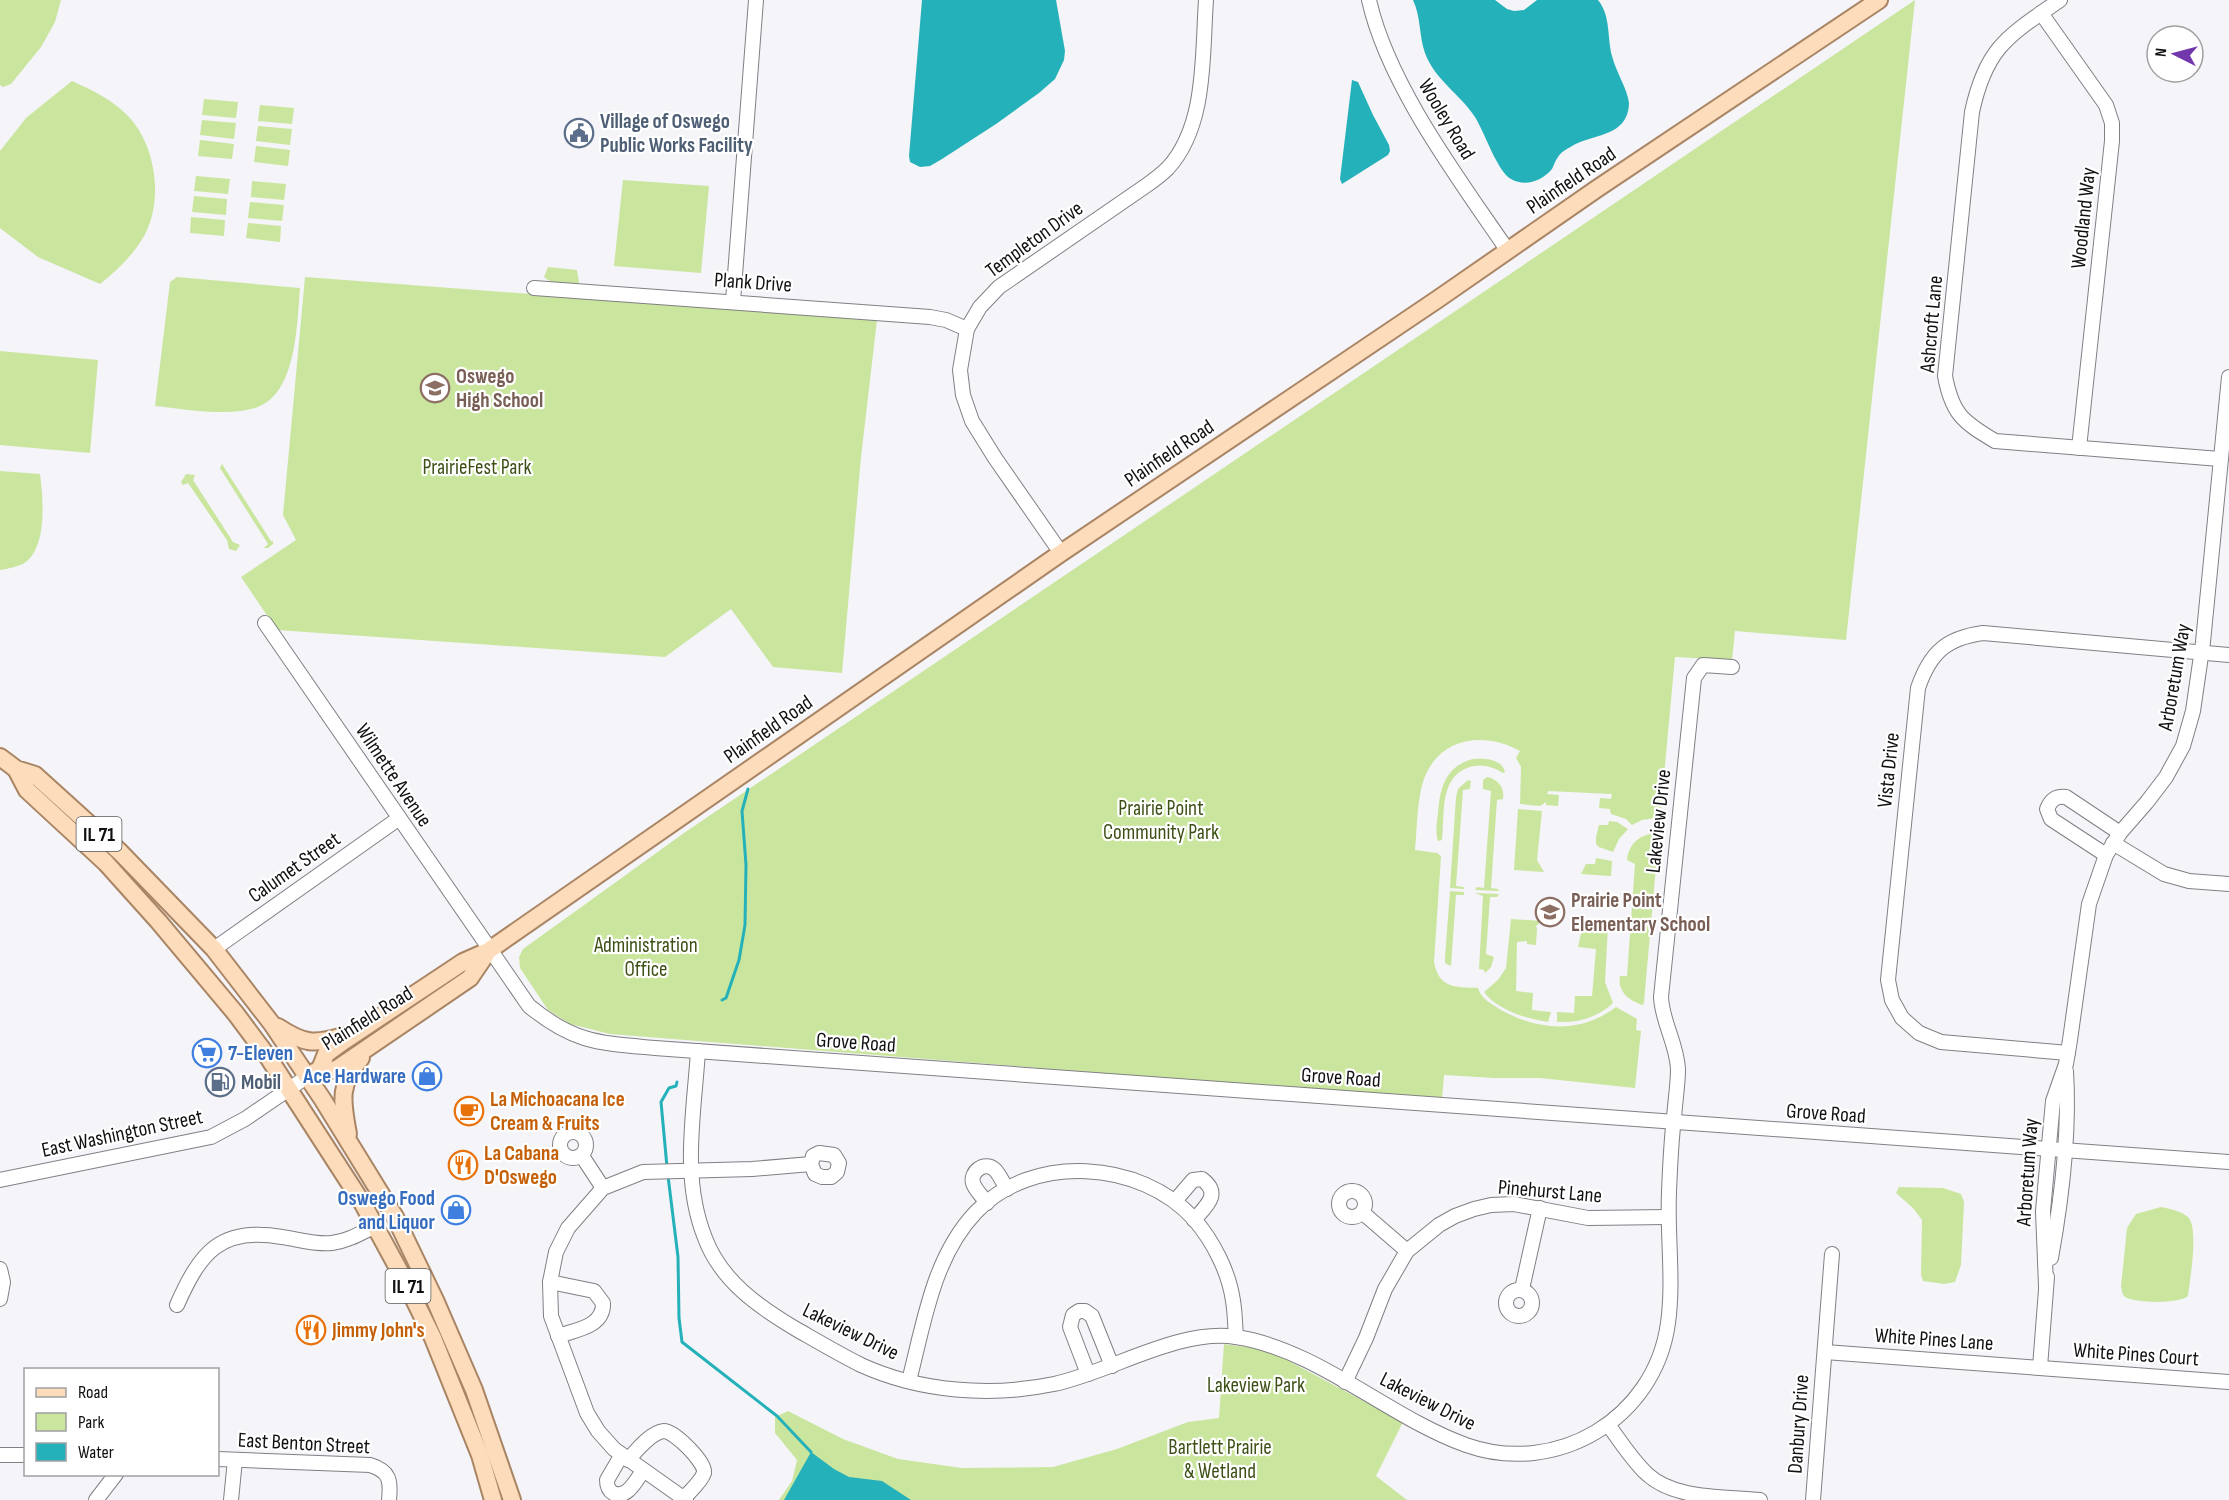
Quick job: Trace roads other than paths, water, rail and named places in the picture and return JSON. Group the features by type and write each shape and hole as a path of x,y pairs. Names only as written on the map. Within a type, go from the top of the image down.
{"main road":[{"name":"Plainfield Road","path":"314,1072 326,1054 361,1030 463,962 488,951 1061,553 1879,0"},
{"name":"IL 71","path":"0,757 16,769 34,775 111,844 214,949 272,1024 314,1072 350,1144 395,1217 435,1300 474,1390 512,1500"},
{"name":"IL 71","path":"16,769 27,790 106,863 201,971 268,1057 375,1226 433,1338 480,1455 493,1500"},
{"name":"Plainfield Road","path":"314,1072 335,1070 470,978 488,951"},
{"path":"272,1024 307,1042 326,1041 361,1030"},
{"path":"350,1144 343,1107 343,1089 351,1070 371,1045"}],"street":[{"path":"733,302 756,0"},
{"name":"Templeton Drive","path":"1061,553 972,421 963,395 960,370 967,329 980,307 999,287 1147,185 1168,168 1193,125 1198,103 1206,0"},
{"name":"Wooley Road","path":"1369,0 1373,17 1402,85 1455,173 1508,251"},
{"name":"Ashcroft Lane","path":"2060,0 2000,46 1986,66 1977,89 1972,112 1945,376 1948,395 1966,423 1995,441 2220,459"},
{"name":"Woodland Way","path":"2041,13 2106,105 2112,123 2112,141 2079,448"},
{"name":"Plank Drive","path":"534,288 930,317 946,320 967,329"},
{"name":"Arboretum Way","path":"2040,1367 2046,1286 2059,1210 2068,1103 2067,1058 2089,904 2113,844 2166,777 2183,746 2193,711 2229,376"},
{"name":"Wilmette Avenue","path":"265,623 488,951"},
{"name":"Vista Drive","path":"2067,1058 1941,1042 1918,1033 1902,1018 1892,1000 1888,980 1920,680 1933,657 1946,645 1962,636 1983,633 2229,655"},
{"name":"Lakeview Drive","path":"698,1051 690,1170 695,1209 706,1242 724,1272 743,1293 770,1313 859,1364 909,1381 968,1390 1016,1390 1053,1384 1088,1374 1174,1343 1206,1337 1236,1337 1266,1344 1294,1355 1449,1439 1484,1451 1514,1455 1549,1451 1579,1442 1609,1426 1636,1398 1659,1361 1668,1324 1670,1287 1668,1217 1678,1068 1662,1011 1662,997 1694,678 1703,665 1732,667"},
{"name":"Calumet Street","path":"214,949 398,819"},
{"path":"2113,844 2164,874 2189,881 2229,884"},
{"name":"Grove Road","path":"488,951 529,1006 566,1032 601,1043 2229,1162"},
{"name":"Arboretum Way","path":"2046,1286 2043,1211 2053,1101 2067,1058"},
{"name":"East Washington Street","path":"0,1180 212,1137 245,1119 314,1072"},
{"path":"582,1156 603,1188"},
{"path":"643,1471 626,1492 620,1495 612,1492 607,1484 608,1476 624,1458 663,1431 672,1433 699,1459 704,1467 703,1475 685,1499 624,1458 604,1438 587,1413 551,1316 550,1282 556,1252 568,1228 603,1188 643,1172 752,1169 811,1164"},
{"path":"987,1203 973,1183 973,1174 980,1167 987,1166 994,1169 1007,1189"},
{"path":"909,1381 934,1285 946,1256 963,1228 976,1212 1007,1189 1040,1176 1070,1171 1105,1173 1143,1183 1175,1201 1210,1241 1225,1271 1233,1300 1236,1337"},
{"path":"1175,1201 1193,1180 1202,1179 1209,1184 1213,1192 1210,1201 1194,1220"},
{"name":"Pinehurst Lane","path":"1345,1382 1366,1338 1385,1289 1407,1251 1439,1225 1474,1209 1514,1204 1588,1218 1668,1217"},
{"path":"1522,1289 1540,1208"},
{"path":"1364,1213 1407,1251"},
{"path":"177,1305 188,1280 204,1256 221,1243 245,1234 264,1234 329,1244 346,1240 375,1226"},
{"name":"Danbury Drive","path":"1814,1500 1832,1254"},
{"path":"0,1269 3,1282 0,1299"},
{"path":"550,1282 594,1291 599,1296 603,1307 598,1319 591,1324 558,1336"},
{"path":"1088,1374 1070,1327 1073,1315 1079,1311 1085,1311 1092,1316 1112,1366"},
{"name":"White Pines Lane","path":"1825,1352 2040,1367"},
{"name":"White Pines Court","path":"2040,1367 2229,1382"},
{"path":"1609,1426 1637,1463 1656,1482 1688,1493 1760,1500"},
{"path":"0,1455 24,1455"},
{"name":"East Benton Street","path":"219,1459 370,1465 379,1468 389,1480 389,1500"},
{"path":"231,1500 236,1460"},
{"path":"96,1500 114,1476"}],"water":[{"path":"922,0 1056,0 1065,51 1064,60 1055,79 1039,93 942,159 930,166 920,167 910,162 909,156"},
{"path":"1413,0 1495,0 1514,11 1524,10 1537,0 1598,0 1607,20 1610,49 1614,62 1628,97 1629,106 1626,117 1610,132 1564,151 1557,158 1552,169 1538,180 1527,183 1511,179 1496,160 1475,117 1429,63 1423,47"},
{"path":"1352,80 1358,82 1390,151 1388,155 1342,184 1340,179"},
{"path":"811,1452 849,1477 882,1481 911,1500 784,1500"}],"waterway":[{"path":"722,1000 726,998 739,960 745,925 746,865 742,811 748,789"},
{"path":"667,1167 661,1102 669,1088 676,1086 677,1082"},
{"path":"668,1176 678,1257 679,1318 682,1342 777,1416 811,1452"}],"place":[{"name":"Village of Oswego Public Works Facility","path":"579,133"},
{"name":"Oswego High School","path":"435,388"},
{"name":"Prairie Point Elementary School","path":"1550,912"},
{"name":"7-Eleven","path":"207,1053"},
{"name":"Ace Hardware","path":"427,1076"},
{"name":"Mobil","path":"220,1082"},
{"name":"La Michoacana Ice Cream & Fruits","path":"469,1111"},
{"name":"La Cabana D'Oswego","path":"463,1165"},
{"name":"Oswego Food and Liquor","path":"456,1210"},
{"name":"Jimmy John's","path":"311,1330"}],"park label":[{"name":"PrairieFest Park","path":"477,467"},
{"name":"Prairie Point Community Park","path":"1161,820"},
{"name":"Administration Office","path":"646,957"},
{"name":"Lakeview Park","path":"1256,1385"},
{"name":"Bartlett Prairie & Wetland","path":"1220,1459"}]}
